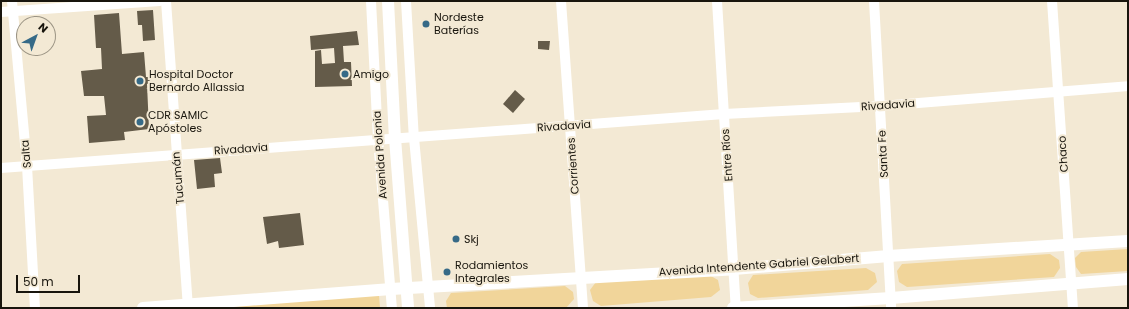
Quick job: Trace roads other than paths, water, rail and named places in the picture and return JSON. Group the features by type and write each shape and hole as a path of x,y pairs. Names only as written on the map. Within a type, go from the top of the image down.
{"main road":[{"name":"Avenida Polonia","path":"388,1 395,138 408,308"},
{"name":"Avenida Intendente Gabriel Gelabert","path":"143,308 188,306 391,289 429,288 734,269 888,256 1070,246 1128,241"},
{"path":"733,308 891,303 1128,279"}],"street":[{"name":"Salta","path":"12,1 27,166 35,308"},
{"path":"1,12 160,1"},
{"name":"Tucumán","path":"166,1 188,306"},
{"name":"Avenida Polonia","path":"371,1 378,139 392,308"},
{"path":"406,1 414,138 430,308"},
{"name":"Corrientes","path":"561,1 583,308"},
{"name":"Entre Ríos","path":"717,1 736,308"},
{"name":"Santa Fe","path":"874,1 891,303"},
{"name":"Chaco","path":"1052,1 1070,246 1073,308"},
{"name":"Rivadavia","path":"1,168 724,114 881,106 1128,86"}],"place":[{"name":"Nordeste Baterías","path":"426,24"},
{"name":"Amigo","path":"345,74"},
{"name":"Hospital Doctor Bernardo Allassia","path":"140,81"},
{"name":"CDR SAMIC Apóstoles","path":"140,122"},
{"name":"Skj","path":"456,239"},
{"name":"Rodamientos Integrales","path":"447,272"}]}
